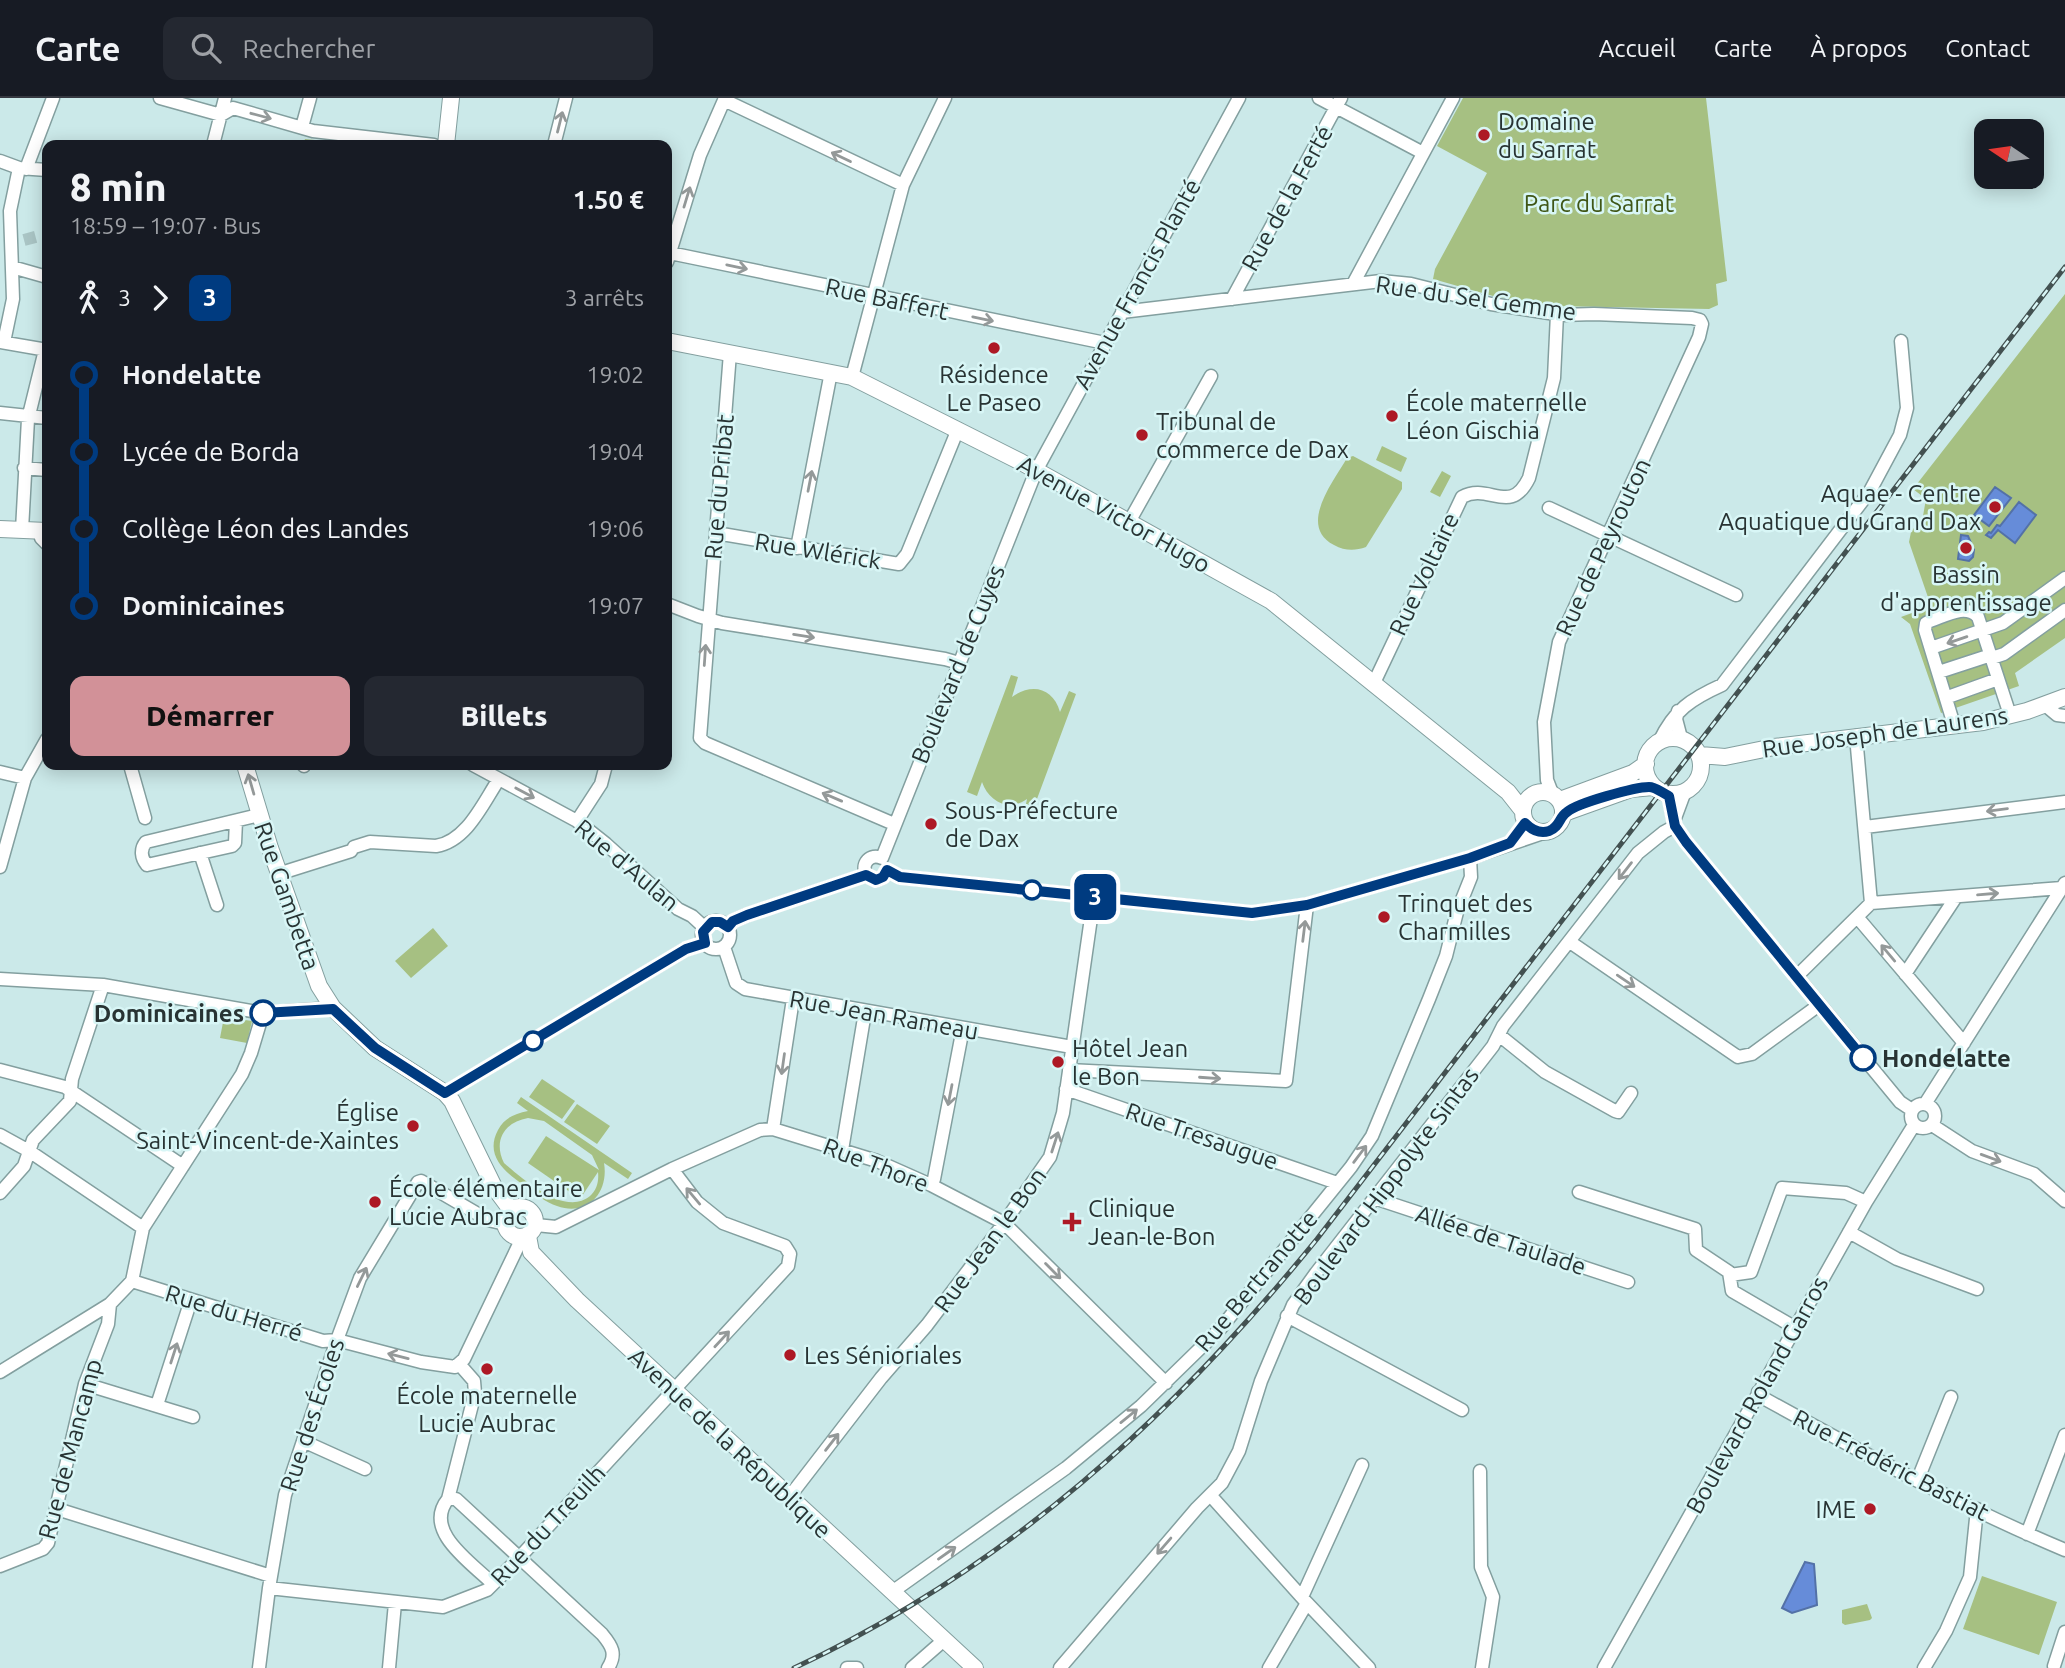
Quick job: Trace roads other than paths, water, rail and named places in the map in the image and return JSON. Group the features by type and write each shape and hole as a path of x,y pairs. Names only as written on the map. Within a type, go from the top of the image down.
{"main road":[{"path":"447,140 452,98"},
{"name":"Avenue Victor Hugo","path":"672,342 852,377 958,429 1271,601 1508,792 1524,817"},
{"path":"0,528 42,534"},
{"name":"Rue Joseph de Laurens","path":"1700,755 1725,757 1773,747 1983,722 2065,697"},
{"path":"1508,792 1549,795 1653,787 1676,795 1697,780 1700,773 1700,755 1681,738 1659,741 1650,751 1646,764 1647,775 1653,787"},
{"name":"Rue Joseph de Laurens","path":"1700,773 1725,757"},
{"path":"1549,795 1558,826 1545,832 1531,829 1524,817 1524,803 1549,795 1633,773 1646,764"},
{"name":"Rue Gambetta","path":"246,770 278,874 318,986 333,1009 375,1048 445,1093"},
{"path":"445,1093 461,1115 508,1217 509,1233 528,1233 534,1214 521,1207 508,1217"},
{"name":"Avenue de la République","path":"528,1233 531,1252 537,1260 621,1342 676,1389 806,1514 975,1668"}],"street":[{"path":"42,349 2,342 13,299 12,267 6,248 10,211 22,169 53,98"},
{"path":"160,98 221,115 233,108 313,131 391,140"},
{"path":"214,140 225,98"},
{"path":"302,127 310,98"},
{"path":"555,140 566,98"},
{"path":"852,377 903,185 945,98"},
{"name":"Avenue Francis Planté","path":"1036,471 1239,98"},
{"path":"1319,98 1338,103 1423,153"},
{"path":"1353,284 1453,98"},
{"path":"672,245 700,155 724,99 903,185"},
{"name":"Rue de la Ferté","path":"1232,299 1338,103"},
{"path":"0,161 22,169 42,170"},
{"path":"6,248 23,240"},
{"name":"Rue Baffert","path":"672,259 873,296 1105,344"},
{"path":"12,267 42,276"},
{"name":"Rue du Sel Gemme","path":"1122,312 1381,281 1401,283 1490,304 1557,314 1692,318 1700,320 1702,324"},
{"name":"Rue Voltaire","path":"1373,685 1462,497 1475,493 1508,498 1523,489 1529,478 1554,378 1557,314"},
{"name":"Rue de Peyrouton","path":"1549,795 1544,722 1559,642 1688,362 1702,324"},
{"path":"1659,741 1670,719 1703,693 1722,685 1870,491 1900,435 1907,408 1901,341"},
{"name":"Rue du Pribat","path":"730,353 708,620 700,734 702,741 894,824"},
{"path":"22,530 28,416 42,365"},
{"path":"797,548 831,372"},
{"path":"1129,522 1211,376"},
{"path":"0,413 42,417"},
{"name":"Rue Wlérick","path":"716,533 895,564 904,561 958,429"},
{"path":"24,468 42,470"},
{"name":"Boulevard de Cuyes","path":"884,864 894,824 1036,471"},
{"path":"1549,508 1736,595"},
{"path":"1931,649 2003,623 2065,578"},
{"path":"672,606 708,620 959,663"},
{"path":"1954,725 1948,697 1925,630 1930,621 1964,610 1970,610 1978,617 2010,715"},
{"path":"1939,672 2004,654 2065,610"},
{"path":"1948,697 1998,679"},
{"path":"2045,705 2057,715 2065,716"},
{"path":"1678,712 1676,719 1681,738"},
{"path":"1856,736 1871,904"},
{"path":"0,867 25,778 42,748"},
{"path":"131,770 145,818"},
{"name":"Rue d'Aulan","path":"482,770 577,821 678,909 692,916 705,928"},
{"path":"577,821 601,784 605,770"},
{"path":"0,772 25,778"},
{"path":"278,874 370,842 445,845 467,828 499,779"},
{"path":"1676,795 1675,824 1686,842 1898,1100 1912,1110"},
{"path":"1865,827 2065,802"},
{"path":"236,821 235,843 232,846 147,865 144,861 142,850 146,842 236,821 260,816"},
{"path":"1510,843 1524,817"},
{"name":"Boulevard Hippolyte Sintas","path":"1060,1668 1197,1508 1222,1483 1239,1451 1261,1381 1287,1316 1316,1273 1639,853 1675,824"},
{"path":"884,864 883,877 876,880 866,875 863,867 867,860 874,856 884,864 900,877 1252,913 1307,905 1470,858 1545,832"},
{"path":"200,853 217,905"},
{"name":"Rue Bertranotte","path":"892,1592 1066,1468 1166,1383 1220,1329 1337,1183 1372,1136 1429,999 1471,877 1470,858"},
{"path":"728,927 716,921 705,928 705,943 712,948 724,947 730,940 728,927 733,921 866,875"},
{"path":"1796,977 1871,904 2063,885"},
{"path":"1925,1104 2063,885"},
{"name":"Rue Jean le Bon","path":"790,1496 881,1378 927,1325 1050,1157 1057,1138 1066,1089 1094,897"},
{"path":"1905,974 1956,897"},
{"path":"1069,1070 1286,1081 1307,905"},
{"path":"1858,918 1964,1043"},
{"path":"1570,942 1738,1057 1752,1054 1819,1005"},
{"path":"445,1093 686,949 705,943"},
{"name":"Rue Jean Rameau","path":"724,947 736,983 745,989 1072,1047"},
{"path":"0,979 103,985 263,1013 333,1009"},
{"path":"0,1194 24,1166 37,1134 70,1101 75,1069 103,985"},
{"path":"493,1584 443,1533 439,1515 448,1499 475,1393 474,1381 460,1364 528,1233 556,1227 672,1169 760,1130 773,1129 793,999"},
{"path":"842,1150 865,1012"},
{"path":"0,1372 110,1304 132,1281 143,1228 242,1074 263,1013"},
{"path":"931,1185 963,1028"},
{"path":"1499,1035 1545,1072 1615,1111 1618,1112 1631,1093"},
{"path":"0,1070 72,1091 183,1166"},
{"name":"Rue Tresaugue","path":"1066,1089 1337,1183"},
{"path":"1925,1104 1934,1111 1935,1118 1925,1129 1914,1125 1910,1118 1917,1105 1925,1104"},
{"name":"Boulevard Roland Garros","path":"1604,1668 1794,1327 1914,1125"},
{"path":"1931,1125 1972,1151 2034,1174 2065,1201"},
{"name":"Rue Thore","path":"773,1129 877,1161 931,1185 1004,1223 1166,1383"},
{"path":"0,1135 29,1151 143,1228"},
{"name":"Rue du Treuilh","path":"57,1509 270,1582 395,1603 443,1607 487,1590 788,1266 790,1254 785,1246 723,1223 697,1202 672,1169"},
{"name":"Rue des Écoles","path":"259,1668 285,1495 360,1278 418,1182 421,1181 488,1220 508,1217"},
{"path":"1730,1275 1751,1272 1782,1188 1846,1193 1866,1202"},
{"path":"1579,1192 1695,1229 1696,1250 1729,1272 1732,1291 1794,1327"},
{"name":"Allée de Taulade","path":"1374,1199 1628,1282"},
{"path":"1849,1232 1897,1259 1977,1289"},
{"name":"Rue du Herré","path":"132,1281 323,1341 337,1340 421,1362 455,1367 460,1364"},
{"path":"157,1405 191,1300"},
{"name":"Rue de Mancamp","path":"0,1566 43,1549 52,1533 85,1384 108,1324 110,1304"},
{"path":"1287,1316 1462,1410"},
{"path":"85,1384 193,1417"},
{"name":"Rue Frédéric Bastiat","path":"1758,1392 1788,1412 1918,1479 2027,1534 2065,1550"},
{"path":"1918,1479 1951,1397"},
{"path":"2027,1534 2065,1435"},
{"path":"303,1441 365,1469"},
{"path":"1269,1668 1304,1600 1362,1465"},
{"path":"1480,1471 1481,1567 1493,1597 1482,1668"},
{"path":"1211,1496 1369,1668"},
{"path":"448,1499 456,1499 602,1634 613,1647 608,1668"},
{"path":"1924,1668 1946,1631 1970,1577 1977,1509"},
{"path":"389,1668 395,1603"},
{"path":"2054,1666 2065,1632"},
{"path":"912,1668 944,1640"},
{"path":"847,1668 857,1668"}],"water":[{"path":"1995,487 2011,498 1989,526 1974,515"},
{"path":"2019,502 2036,515 2015,543 1998,530 1991,538 1986,535 1997,525 2000,526"},
{"name":"Bassin d'apprentissage","path":"1961,535 1968,536 1974,550 1969,561 1958,559"},
{"path":"1805,1562 1814,1564 1817,1605 1792,1613 1782,1608"}],"tunnel":[{"path":"24,240 39,236"}],"railway":[{"path":"794,1668 872,1628 945,1584 1014,1536 1080,1484 1143,1428 1261,1305 1317,1239 2065,267"}],"place":[{"name":"Domaine du Sarrat","path":"1484,135"},
{"name":"Résidence Le Paseo","path":"994,348"},
{"name":"École maternelle Léon Gischia","path":"1392,416"},
{"name":"Tribunal de commerce de Dax","path":"1142,435"},
{"name":"Aquae - Centre Aquatique du Grand Dax","path":"1995,507"},
{"name":"Bassin d'apprentissage","path":"1966,548"},
{"name":"Sous-Préfecture de Dax","path":"931,824"},
{"name":"Trinquet des Charmilles","path":"1384,917"},
{"name":"Dominicaines","path":"263,1013"},
{"name":"Hondelatte","path":"1863,1058"},
{"name":"Hôtel Jean le Bon","path":"1058,1062"},
{"name":"Église Saint-Vincent-de-Xaintes","path":"413,1126"},
{"name":"École élémentaire Lucie Aubrac","path":"375,1202"},
{"name":"Clinique Jean-le-Bon","path":"1072,1222"},
{"name":"Les Sénioriales","path":"790,1355"},
{"name":"École maternelle Lucie Aubrac","path":"487,1369"},
{"name":"IME","path":"1870,1509"}],"park label":[{"name":"Parc du Sarrat","path":"1599,203"}]}
